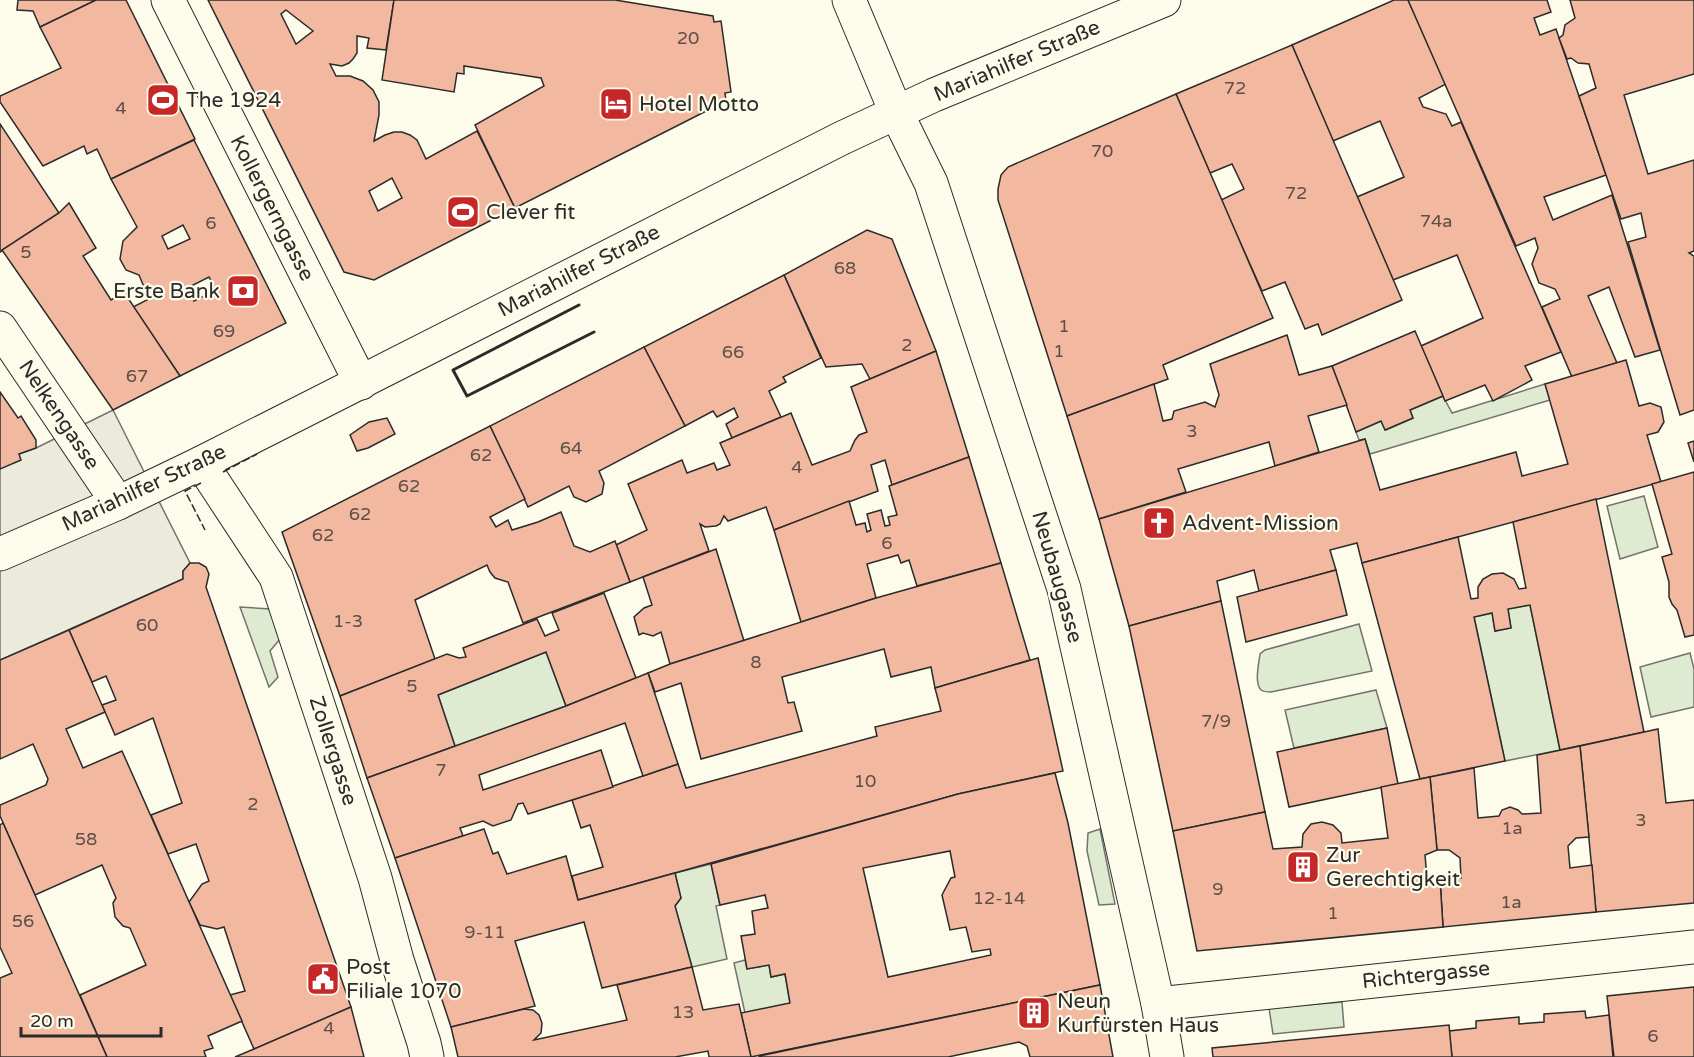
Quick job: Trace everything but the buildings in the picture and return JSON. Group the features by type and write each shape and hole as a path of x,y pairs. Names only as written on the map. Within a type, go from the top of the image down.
{"street":[{"name":"Kollergerngasse","path":"168,0 361,383"},
{"name":"Neubaugasse","path":"849,0 896,112 931,183 1064,589 1158,1005 1167,1057"},
{"name":"Mariahilfer Straße","path":"0,554 118,503 201,463 765,176 896,112 1164,0"},
{"name":"Nelkengasse","path":"0,328 118,503"},
{"name":"Zollergasse","path":"201,463 276,577 375,878 427,1057"},
{"name":"Richtergasse","path":"1158,1005 1694,947"}],"green space":[{"path":"1545,384 1550,400 1370,454 1365,439 1359,440 1356,432 1381,421 1386,430 1413,418 1410,410 1443,396 1452,413"},
{"path":"1644,496 1658,547 1620,559 1607,506"},
{"path":"1530,605 1560,750 1505,761 1474,617 1492,613 1495,631 1511,628 1508,609"},
{"path":"240,607 271,609 280,639 270,651 278,677 269,687"},
{"path":"1359,624 1372,671 1271,692 1262,691 1259,687 1260,654 1265,650"},
{"path":"546,652 566,706 455,746 438,695"},
{"path":"1690,653 1694,669 1694,707 1651,717 1640,667"},
{"path":"1376,690 1387,728 1294,748 1285,710"},
{"path":"1100,829 1115,904 1099,905 1087,851 1088,833"},
{"path":"711,864 720,905 716,906 727,959 692,967 675,906 681,898 675,873"},
{"path":"745,960 747,969 769,965 771,977 785,974 790,1003 745,1013 734,963"},
{"path":"1342,1002 1344,1027 1273,1034 1269,1008"}],"shaded area":[{"path":"113,410 190,563 183,571 183,579 0,660 0,469 19,454"}],"fence":[{"path":"223,472 257,454"},
{"path":"201,483 185,491 205,530"}],"wall":[{"path":"579,305 453,370 467,396 594,332"}],"place":[{"name":"The 1924","path":"163,100"},
{"name":"Hotel Motto","path":"616,104"},
{"name":"Clever fit","path":"463,212"},
{"name":"Erste Bank","path":"243,291"},
{"name":"Advent-Mission","path":"1159,523"},
{"name":"Zur Gerechtigkeit","path":"1303,867"},
{"name":"Post Filiale 1070","path":"323,979"},
{"name":"Neun Kurfürsten Haus","path":"1034,1013"}]}
